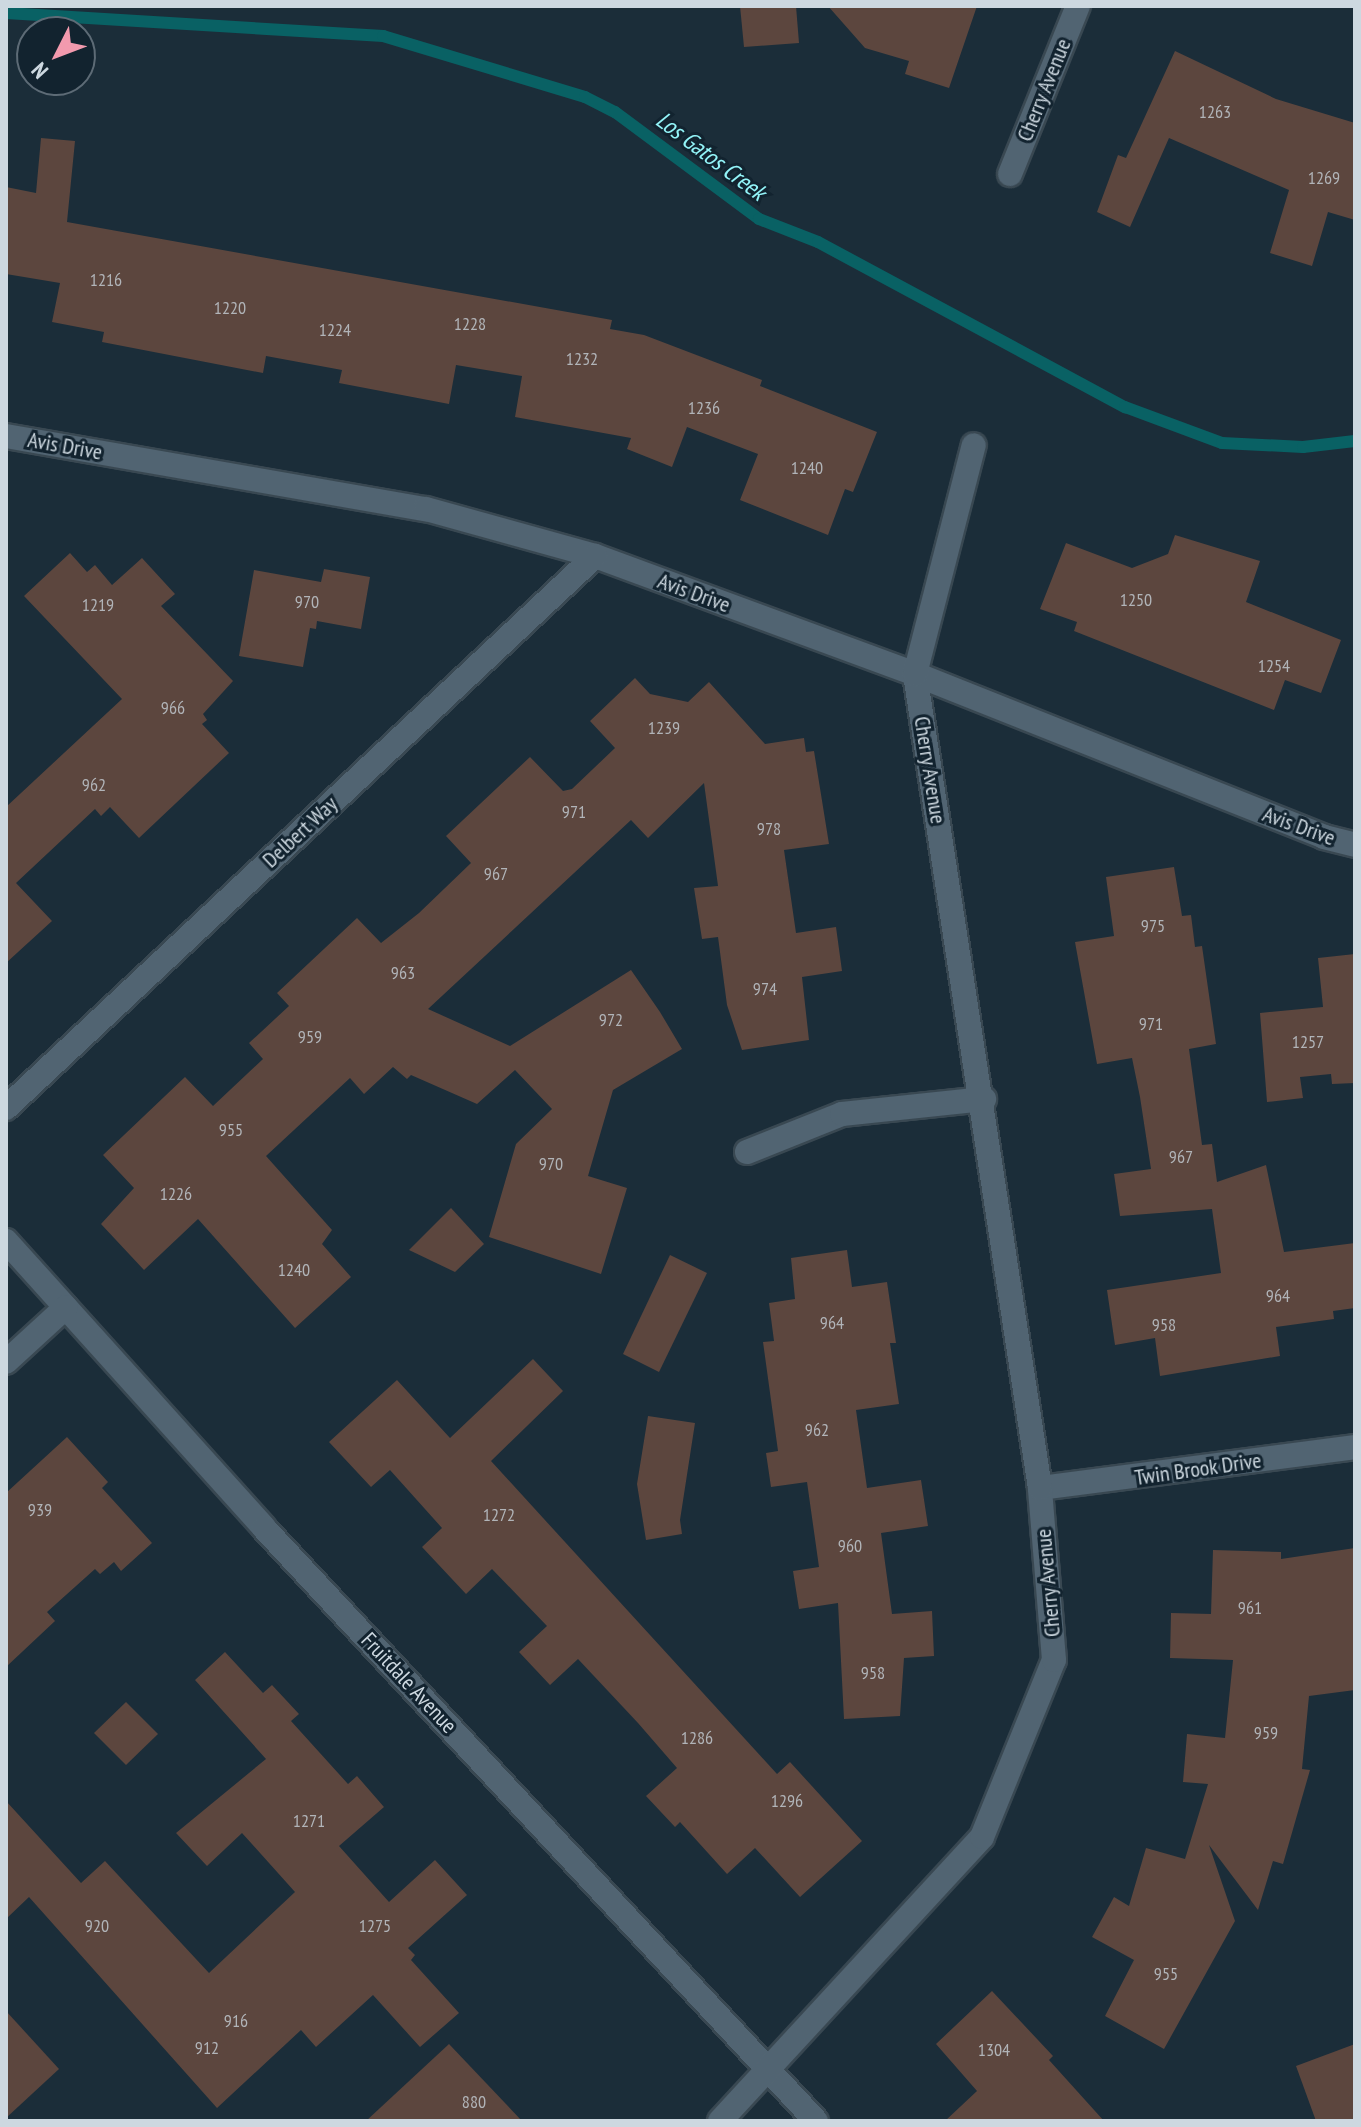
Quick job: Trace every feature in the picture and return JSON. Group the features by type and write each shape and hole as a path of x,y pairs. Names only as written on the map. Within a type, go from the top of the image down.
{"street":[{"name":"Cherry Avenue","path":"1010,174 1078,6"},
{"name":"Avis Drive","path":"6,436 426,509 595,556 915,674 1324,837 1355,845"},
{"name":"Cherry Avenue","path":"720,2121 982,1837 1054,1660 1040,1488 984,1099 915,674 974,445"},
{"name":"Delbert Way","path":"6,1108 595,556"},
{"path":"747,1152 842,1114 984,1099"},
{"name":"Fruitdale Avenue","path":"6,1241 264,1528 816,2121"},
{"path":"6,1362 66,1307"},
{"name":"Twin Brook Drive","path":"1040,1488 1355,1447"}],"building":[{"path":"740,6 796,6 799,43 744,47"},
{"path":"828,6 977,6 949,88 905,74 909,61 865,48"},
{"path":"1175,51 1276,99 1355,123 1355,220 1328,212 1312,266 1270,253 1289,190 1169,138 1130,227 1097,212 1118,155 1126,158"},
{"path":"41,138 75,141 67,222 612,320 610,329 644,335 762,380 760,386 877,432 853,492 845,489 828,535 740,500 758,454 687,427 672,467 627,449 631,438 515,417 522,376 456,365 449,404 339,383 342,370 266,356 263,373 102,342 104,332 52,322 60,283 6,274 6,187 36,193"},
{"path":"1175,535 1260,561 1246,602 1341,640 1321,693 1285,680 1274,710 1074,631 1077,622 1040,609 1066,543 1132,568 1168,554"},
{"path":"70,553 87,572 95,565 112,585 142,558 175,594 161,606 233,681 203,714 207,720 202,724 229,753 139,838 110,807 101,816 95,809 16,883 52,921 6,963 6,807 122,699 24,596"},
{"path":"324,569 370,577 361,629 317,621 316,629 310,628 303,667 239,656 254,570 321,582"},
{"path":"635,678 650,694 688,702 709,682 765,744 804,738 806,752 814,751 829,844 784,850 796,933 836,927 842,971 802,977 809,1040 742,1050 727,1005 718,937 702,939 694,888 718,886 704,783 648,838 631,820 428,1009 510,1046 631,970 660,1012 682,1049 613,1090 588,1176 627,1188 601,1274 489,1237 516,1144 552,1109 515,1070 477,1104 411,1075 407,1079 393,1067 364,1094 350,1078 266,1156 332,1230 322,1244 351,1277 295,1328 198,1219 144,1270 101,1224 134,1188 103,1155 185,1077 213,1106 263,1059 249,1043 289,1006 277,993 357,918 381,943 419,913 471,863 446,836 530,757 563,791 572,789 615,748 590,721"},
{"path":"1174,867 1182,916 1191,915 1195,947 1202,946 1216,1044 1189,1049 1202,1145 1212,1144 1217,1182 1266,1165 1284,1252 1355,1243 1355,1308 1333,1311 1334,1319 1276,1327 1280,1356 1160,1376 1155,1338 1115,1345 1107,1290 1221,1273 1212,1209 1120,1216 1114,1174 1151,1169 1140,1097 1132,1058 1097,1064 1075,942 1114,936 1106,877"},
{"path":"1355,954 1355,1083 1332,1084 1331,1074 1300,1077 1303,1098 1267,1102 1260,1013 1323,1007 1318,958"},
{"path":"451,1208 484,1244 455,1272 409,1250"},
{"path":"847,1250 852,1287 887,1282 896,1343 890,1343 899,1404 856,1410 867,1488 921,1480 928,1526 881,1533 892,1614 932,1611 934,1656 904,1658 900,1716 844,1719 838,1603 799,1609 793,1571 819,1567 807,1482 771,1487 766,1453 778,1451 763,1342 774,1341 769,1303 795,1299 791,1258"},
{"path":"670,1255 707,1273 659,1372 623,1354"},
{"path":"533,1359 563,1391 491,1461 777,1774 790,1762 862,1841 800,1897 755,1848 727,1874 680,1822 675,1827 646,1796 677,1768 638,1723 578,1659 550,1685 519,1652 547,1626 492,1569 466,1594 422,1547 442,1528 390,1470 371,1487 329,1442 397,1380 450,1438"},
{"path":"648,1416 695,1423 680,1520 682,1534 646,1540 637,1484"},
{"path":"67,1437 108,1482 102,1488 152,1543 121,1571 114,1562 100,1574 95,1569 47,1612 55,1621 6,1667 6,1493"},
{"path":"1355,1548 1355,1690 1309,1696 1302,1769 1310,1770 1283,1864 1273,1861 1258,1910 1209,1845 1235,1921 1164,2049 1105,2016 1134,1960 1092,1937 1114,1897 1129,1906 1146,1848 1185,1859 1208,1784 1183,1782 1187,1734 1225,1738 1233,1660 1170,1658 1171,1613 1211,1614 1213,1550 1281,1552 1281,1559"},
{"path":"225,1652 263,1693 272,1685 299,1714 291,1721 348,1784 357,1776 384,1807 339,1846 389,1902 435,1860 467,1895 408,1948 415,1955 411,1960 459,2013 420,2047 373,1995 316,2047 301,2030 217,2108 29,1897 6,1919 6,1801 81,1883 105,1861 209,1973 295,1892 242,1833 207,1866 176,1833 266,1759 195,1680"},
{"path":"126,1702 158,1734 126,1765 94,1733"},
{"path":"992,1991 1053,2056 1049,2060 1104,2121 945,2121 977,2091 936,2044"},
{"path":"6,2011 59,2069 6,2118"},
{"path":"449,2044 522,2121 366,2121"},
{"path":"1355,2044 1355,2121 1316,2121 1296,2066"}],"waterway":[{"name":"Los Gatos Creek","path":"6,13 383,36 585,97 615,112 759,219 818,242 1125,407 1222,443 1303,447 1355,441"}]}
